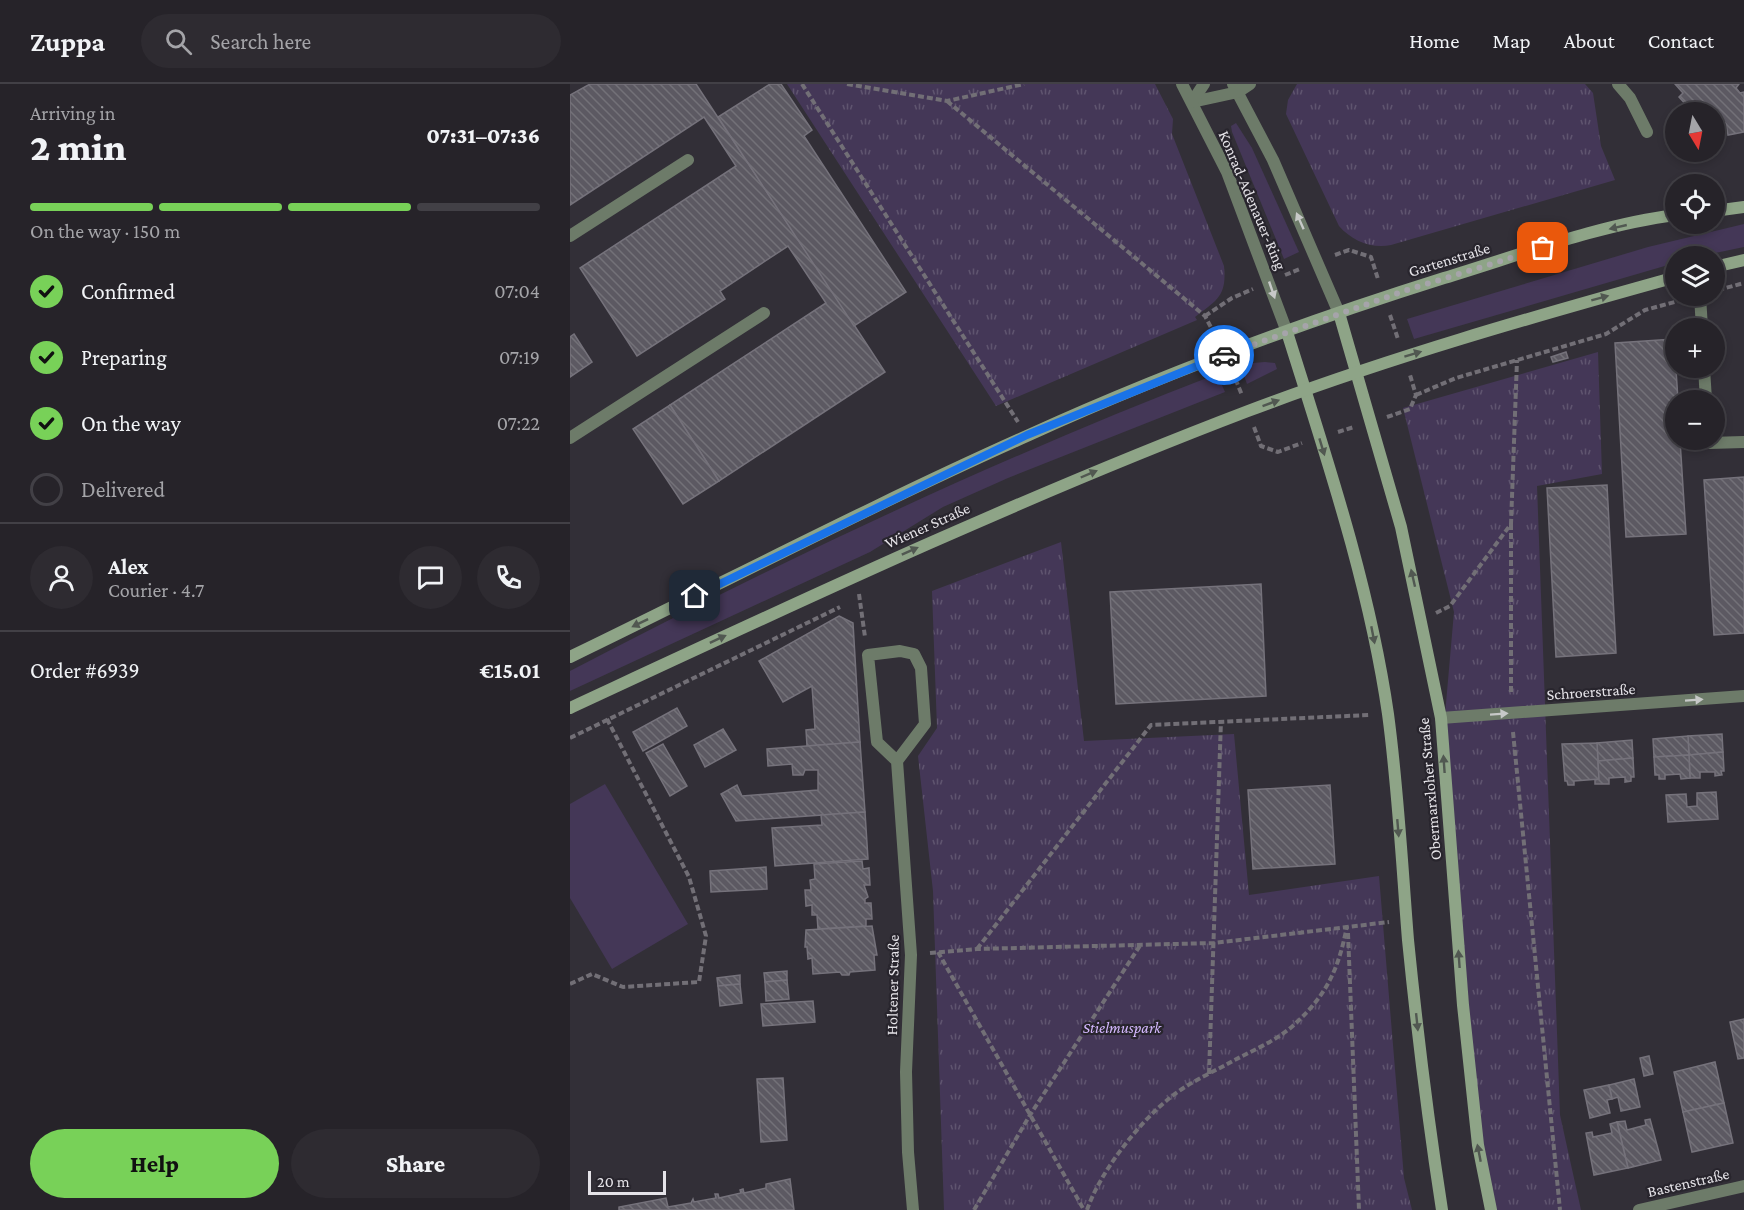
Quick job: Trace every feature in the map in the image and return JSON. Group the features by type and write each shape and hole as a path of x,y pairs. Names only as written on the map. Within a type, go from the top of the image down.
{"street":[{"name":"Konrad-Adenauer-Ring","path":"1182,84 1227,172 1287,332"},
{"path":"1192,102 1204,84"},
{"path":"1192,102 1250,84"},
{"path":"1618,84 1630,98 1647,132"},
{"name":"Konrad-Adenauer-Ring","path":"1235,88 1273,160 1339,314"},
{"path":"570,236 688,160"},
{"path":"1725,210 1744,207"},
{"name":"Gartenstraße","path":"1287,332 1418,286 1604,230 1665,217"},
{"path":"1725,264 1744,260"},
{"path":"1358,372 1665,280"},
{"path":"570,438 764,313"},
{"name":"Obermarxloher Straße","path":"1339,314 1358,372 1401,527 1441,718 1463,1005 1478,1145 1491,1210"},
{"path":"570,657 1027,435 1226,354 1287,332"},
{"name":"Obermarxloher Straße","path":"1287,332 1368,609 1388,714 1427,1109 1442,1210"},
{"name":"Wiener Straße","path":"570,708 984,518 1248,411 1358,372"},
{"path":"1725,443 1744,442"},
{"path":"900,651 914,654 921,668 925,724 897,761 878,742 868,656 900,651"},
{"name":"Schroerstraße","path":"1441,718 1744,696"},
{"name":"Holtener Straße","path":"897,761 911,955 906,1072 908,1152 914,1210"},
{"name":"Bastenstraße","path":"1639,1210 1744,1186"}],"path":[{"path":"802,84 1027,435"},
{"path":"847,84 947,101 1024,84"},
{"path":"947,101 1205,316 1226,354 1261,446 1278,452 1372,422"},
{"path":"1725,288 1744,283"},
{"path":"1416,395 1456,378 1606,334 1645,310 1665,305"},
{"path":"1517,360 1511,524 1511,713 1560,1210"},
{"path":"1422,619 1450,606 1511,524"},
{"path":"857,575 868,656"},
{"path":"570,738 860,598"},
{"path":"977,949 1151,725 1388,714"},
{"path":"570,984 592,974 623,987 699,981 706,936 689,877 607,719"},
{"path":"1209,1075 1221,720"},
{"path":"911,955 977,949 1214,943 1407,920"},
{"path":"1086,1210 1094,1190 1140,1127 1172,1096 1280,1036 1297,1022 1326,988 1339,963 1347,927"},
{"path":"1347,927 1359,1210"},
{"path":"974,1210 1030,1115 1141,944"},
{"path":"938,952 1086,1210"}],"green space":[{"path":"787,84 1155,84 1173,119 1172,134 1224,266 1222,291 1215,301 1195,317 1197,320 996,406"},
{"path":"1297,84 1585,84 1593,93 1601,146 1615,180 1391,245 1377,246 1363,243 1350,236 1339,226 1286,114 1288,100"},
{"path":"1236,123 1252,148 1299,252 1284,259 1232,132 1231,126"},
{"path":"1744,224 1744,247 1725,251 1725,246 1665,246 1665,266 1414,339 1407,319 1648,247 1702,234 1725,234 1725,229"},
{"path":"1598,352 1602,474 1537,486 1560,1115 1581,1210 1495,1210 1480,1144 1445,715 1454,612 1403,408"},
{"path":"1275,363 1277,369 1247,384 1240,364"},
{"path":"1217,374 1225,392 1008,478 943,507 870,552 570,691 570,671 729,590 971,476"},
{"name":"Stielmuspark","path":"1061,542 1084,741 1234,734 1249,895 1379,876 1404,1178 1412,1210 944,1210 933,891 918,756 937,728 932,591"},
{"path":"605,784 688,924 612,969 570,898 570,804"}],"building":[{"path":"590,84 696,84 885,372 719,481 670,405 826,303 788,246 720,291 725,299 637,356 580,268 736,166 704,117 570,205 570,95"},
{"path":"770,84 781,84 812,130 804,136 906,292 854,326 718,117"},
{"path":"1675,84 1739,84 1736,88 1740,93 1744,92 1744,132 1728,135 1725,123 1725,102 1684,102 1679,97 1683,93"},
{"path":"574,334 592,362 570,377 570,337"},
{"path":"1665,340 1665,378 1677,378 1677,390 1665,390 1665,450 1681,450 1686,534 1626,537 1615,343"},
{"path":"1566,352 1568,358 1553,362 1551,357"},
{"path":"670,405 719,481 683,504 633,429"},
{"path":"1744,477 1744,633 1714,635 1704,480"},
{"path":"1607,485 1616,653 1556,657 1547,488"},
{"path":"1261,584 1266,696 1116,704 1110,592"},
{"path":"839,616 853,623 860,742 807,746 806,730 815,729 812,686 783,702 759,661"},
{"path":"677,708 687,726 643,751 633,732"},
{"path":"723,729 736,750 705,767 694,745"},
{"path":"1722,734 1723,752 1689,755 1688,736"},
{"path":"1688,736 1689,755 1654,757 1653,739"},
{"path":"1632,740 1633,758 1598,761 1597,743"},
{"path":"860,742 865,812 736,821 721,794 737,785 742,796 818,790 818,770 805,770 803,775 793,775 792,764 768,766 767,749"},
{"path":"1597,743 1599,779 1574,781 1574,785 1568,785 1565,781 1562,744"},
{"path":"663,744 687,786 670,796 646,753"},
{"path":"1723,752 1724,771 1721,771 1722,775 1715,776 1715,772 1700,772 1700,778 1690,778 1689,755"},
{"path":"1689,755 1690,778 1681,779 1680,774 1665,775 1665,779 1659,779 1659,775 1655,775 1654,757"},
{"path":"1633,758 1634,777 1631,777 1631,781 1625,782 1625,777 1609,778 1609,784 1595,784 1595,780 1599,779 1598,761"},
{"path":"1330,785 1335,864 1253,869 1248,790"},
{"path":"1716,792 1718,819 1668,822 1666,795 1686,794 1687,807 1697,806 1697,793"},
{"path":"865,812 868,859 775,866 772,828 822,825 821,815"},
{"path":"862,861 863,869 869,868 870,885 864,885 868,897 865,903 871,903 872,919 866,919 866,926 818,929 817,915 812,915 812,905 806,906 805,890 811,890 810,880 815,879 814,864"},
{"path":"766,867 767,889 711,892 710,871"},
{"path":"872,926 877,955 874,955 875,970 850,972 849,975 842,975 840,972 813,974 812,958 808,959 807,947 805,947 806,930"},
{"path":"787,971 787,980 765,982 764,973"},
{"path":"740,975 740,984 718,986 717,978"},
{"path":"787,980 789,999 766,1001 765,982"},
{"path":"740,984 742,1003 720,1006 718,986"},
{"path":"813,1001 815,1022 763,1026 761,1004"},
{"path":"1744,1019 1744,1058 1738,1059 1730,1022"},
{"path":"1649,1056 1653,1074 1644,1076 1640,1058"},
{"path":"1715,1062 1724,1103 1683,1112 1674,1072"},
{"path":"783,1078 787,1140 761,1142 757,1079"},
{"path":"1634,1079 1640,1107 1621,1111 1618,1097 1612,1099 1609,1085"},
{"path":"1609,1085 1612,1099 1607,1100 1610,1113 1590,1118 1584,1090"},
{"path":"1724,1103 1733,1143 1692,1152 1683,1112"},
{"path":"1650,1119 1661,1160 1628,1168 1617,1122 1625,1121 1627,1130 1646,1125 1645,1120"},
{"path":"1617,1122 1628,1168 1594,1175 1586,1133 1592,1132 1593,1137 1612,1133 1610,1124"},
{"path":"790,1179 794,1210 619,1210 619,1207 666,1198 668,1207 691,1203 693,1199 694,1202 716,1198 715,1194 718,1194 719,1198 741,1193 740,1190 743,1189 744,1193 766,1188 766,1184"}],"way so far":[{"path":"1224,355 1407,290 1543,248"}],"route":[{"path":"695,596 1027,435 1224,355"}]}
